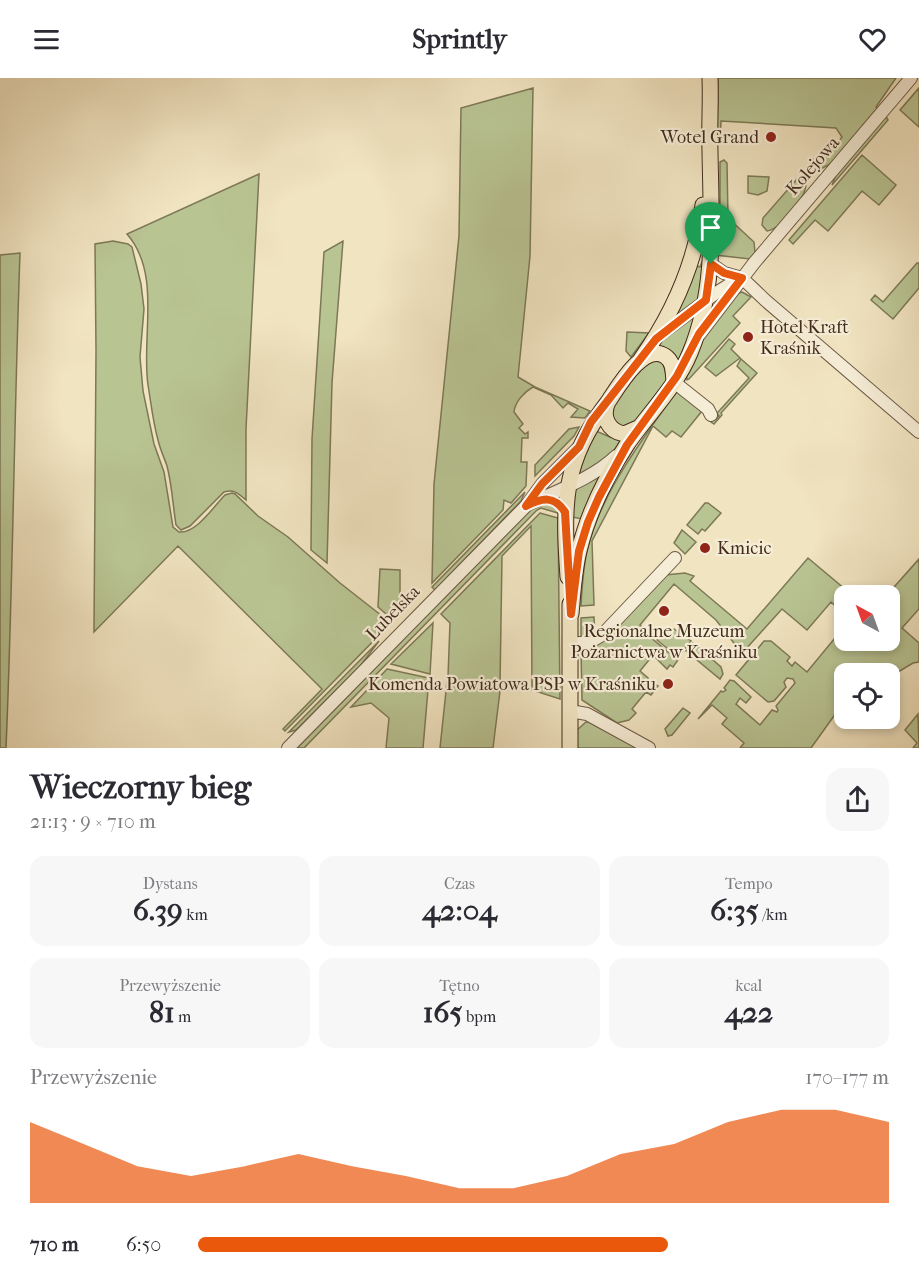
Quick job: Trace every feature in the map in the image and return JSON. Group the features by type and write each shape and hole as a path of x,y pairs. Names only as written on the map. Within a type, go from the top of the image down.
{"main road":[{"path":"674,382 693,344 706,300 711,264 710,78"},
{"path":"641,359 656,339 684,282 693,255 701,220 710,151"},
{"path":"641,359 651,353 664,356 673,368 674,382"},
{"name":"Lubelska","path":"579,447 589,427 641,359"},
{"name":"Lubelska","path":"627,445 674,382"},
{"path":"608,402 605,417 614,430 624,434 640,427"},
{"path":"570,748 571,614 577,560 585,530 599,497 627,445"},
{"path":"571,614 565,512 572,465 579,447"}],"street":[{"name":"Kolejowa","path":"693,344 742,278 911,78"},
{"path":"711,264 724,273 742,278 919,432"},
{"name":"Kolejowa","path":"656,339 706,300 742,278"},
{"path":"674,382 708,409 711,415"},
{"name":"Lubelska","path":"526,506 601,469 627,445"},
{"name":"Lubelska","path":"288,748 526,506 542,484 579,447"},
{"path":"541,498 551,499 565,512"},
{"path":"570,644 590,642 602,635 675,558"},
{"path":"570,711 587,714 649,748"}],"green space":[{"path":"718,78 896,78 876,107 878,109 832,163 819,170 812,167 812,161 814,159 822,162 842,137 836,128 721,121 720,142 728,144 718,142"},
{"path":"533,88 530,256 518,377 590,411 585,418 571,417 578,409 568,403 563,408 551,395 533,387 523,394 514,412 523,424 519,428 525,434 528,432 528,438 522,438 521,462 527,462 526,486 511,503 504,500 503,510 432,583 434,484 459,236 461,108"},
{"path":"919,88 919,127 900,110"},
{"path":"885,115 888,120 832,185 837,172"},
{"path":"862,155 896,185 879,205 862,191 828,231 815,220 793,244 789,240"},
{"path":"724,160 727,163 728,218 754,242 755,253 750,259 715,255 720,204 720,162"},
{"path":"259,174 246,429 246,500 236,492 224,492 190,526 181,530 176,525 169,473 156,433 148,385 148,306 144,268 138,250 127,234"},
{"path":"748,176 769,177 767,191 758,195 748,193"},
{"path":"797,179 802,180 806,185 805,191 785,219 767,231 762,225 763,218"},
{"path":"113,241 132,247 141,284 144,309 140,357 143,391 154,444 164,472 173,527 179,532 192,529 225,495 235,494 258,516 288,537 340,583 391,623 285,731 283,729 322,689 178,546 94,632 95,244"},
{"path":"343,241 332,383 327,563 311,550 312,439 324,252"},
{"path":"20,253 6,748 0,748 0,255"},
{"path":"703,259 699,301 674,319 697,266 700,267"},
{"path":"919,263 919,288 893,319 871,300 875,295 883,302"},
{"path":"742,292 751,297 733,316 740,323 687,380 686,375 700,342 737,294"},
{"path":"696,312 678,362 656,348 661,340"},
{"path":"627,332 649,333 631,357 626,351"},
{"path":"729,339 735,344 731,349 740,358 716,376 705,367"},
{"path":"651,359 663,361 667,380 631,427 616,427 609,408"},
{"path":"741,359 757,373 714,424 711,419 719,416 717,413 749,378 737,366"},
{"path":"676,392 680,392 702,411 681,437 672,431 666,437 653,426 592,541 594,605 581,606 586,554 594,526 625,466"},
{"path":"579,427 574,436 535,476 535,465 569,429"},
{"path":"596,431 610,437 624,439 614,453 578,476 584,454"},
{"path":"604,470 582,519 572,517 576,485"},
{"path":"525,492 521,501 435,590 432,587"},
{"path":"545,503 557,507 561,514 541,508 537,510 304,748 297,748 531,509"},
{"path":"705,503 721,513 705,531 702,529 698,534 687,525"},
{"path":"540,513 558,518 560,699 532,690 531,526 502,556 500,686 481,685 448,677 450,623 441,614"},
{"path":"682,530 696,542 685,554 674,543"},
{"path":"808,558 840,585 834,585 834,605 831,602 807,630 782,609 745,650 737,647 716,620 674,584 640,625 645,630 644,632 678,660 673,667 670,665 667,669 653,655 640,671 649,681 658,686 651,695 646,692 632,709 636,713 629,720 617,723 582,700 581,650 595,643 665,575 685,573 694,576 690,581 747,629"},
{"path":"919,559 919,609 902,628 919,643 919,662 900,671 900,663 834,663 834,716 811,748 740,748 744,743 722,724 727,718 712,705 698,719 721,691 726,690 724,688 730,680 751,697 746,703 740,698 736,704 760,725 772,710 777,712 776,706 795,683 793,679 787,678 784,682 786,687 774,701 768,702 736,675 764,641 771,641 790,657 787,661 792,666 795,662 807,672 834,639 834,651 900,651 900,585 896,585"},
{"path":"380,569 400,570 400,613 393,620 378,607"},
{"path":"594,617 595,636 581,638 581,618"},
{"path":"433,623 430,674 391,664"},
{"path":"674,629 691,641 678,657 657,640 664,631"},
{"path":"379,641 361,665 296,730 289,732"},
{"path":"693,643 721,667 723,674 720,679 686,651"},
{"path":"387,669 429,678 423,748 386,748 389,718 371,703 351,707"},
{"path":"447,682 500,691 493,748 440,748"},
{"path":"683,708 690,713 672,735 668,736 665,729"},
{"path":"918,714 919,748 913,748 917,743 905,730"},
{"path":"586,722 637,748 576,748 577,730"}],"place":[{"name":"Wotel Grand","path":"771,137"},
{"name":"Hotel Kraft Kraśnik","path":"748,337"},
{"name":"Kmicic","path":"705,548"},
{"name":"Regionalne Muzeum Pożarnictwa w Kraśniku","path":"664,611"},
{"name":"Komenda Powiatowa PSP w Kraśniku","path":"668,684"}],"route":[{"path":"711,264 724,273 742,278 699,334 677,376 627,445 599,497 579,551 571,614 565,512 551,499 541,498 526,506 542,484 579,447 591,422 656,339 706,300 711,264"}]}
